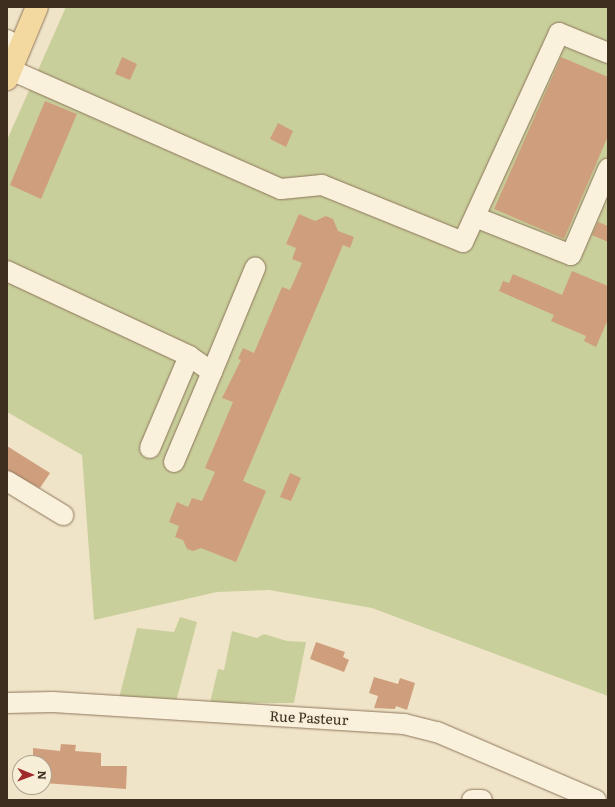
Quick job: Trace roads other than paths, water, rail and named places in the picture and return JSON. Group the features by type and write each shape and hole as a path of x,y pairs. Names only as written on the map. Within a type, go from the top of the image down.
{"main road":[{"path":"9,74 14,44 37,7"}],"street":[{"path":"9,74 281,188 322,185 463,242 559,33 608,53"},
{"path":"475,217 571,255 608,170"},
{"path":"174,462 255,268"},
{"path":"7,271 189,356 212,372"},
{"path":"150,448 189,356"},
{"path":"7,481 63,515"},
{"name":"Rue Pasteur","path":"7,703 53,702 404,724 437,732 596,800"},
{"path":"472,800 482,800"}]}
